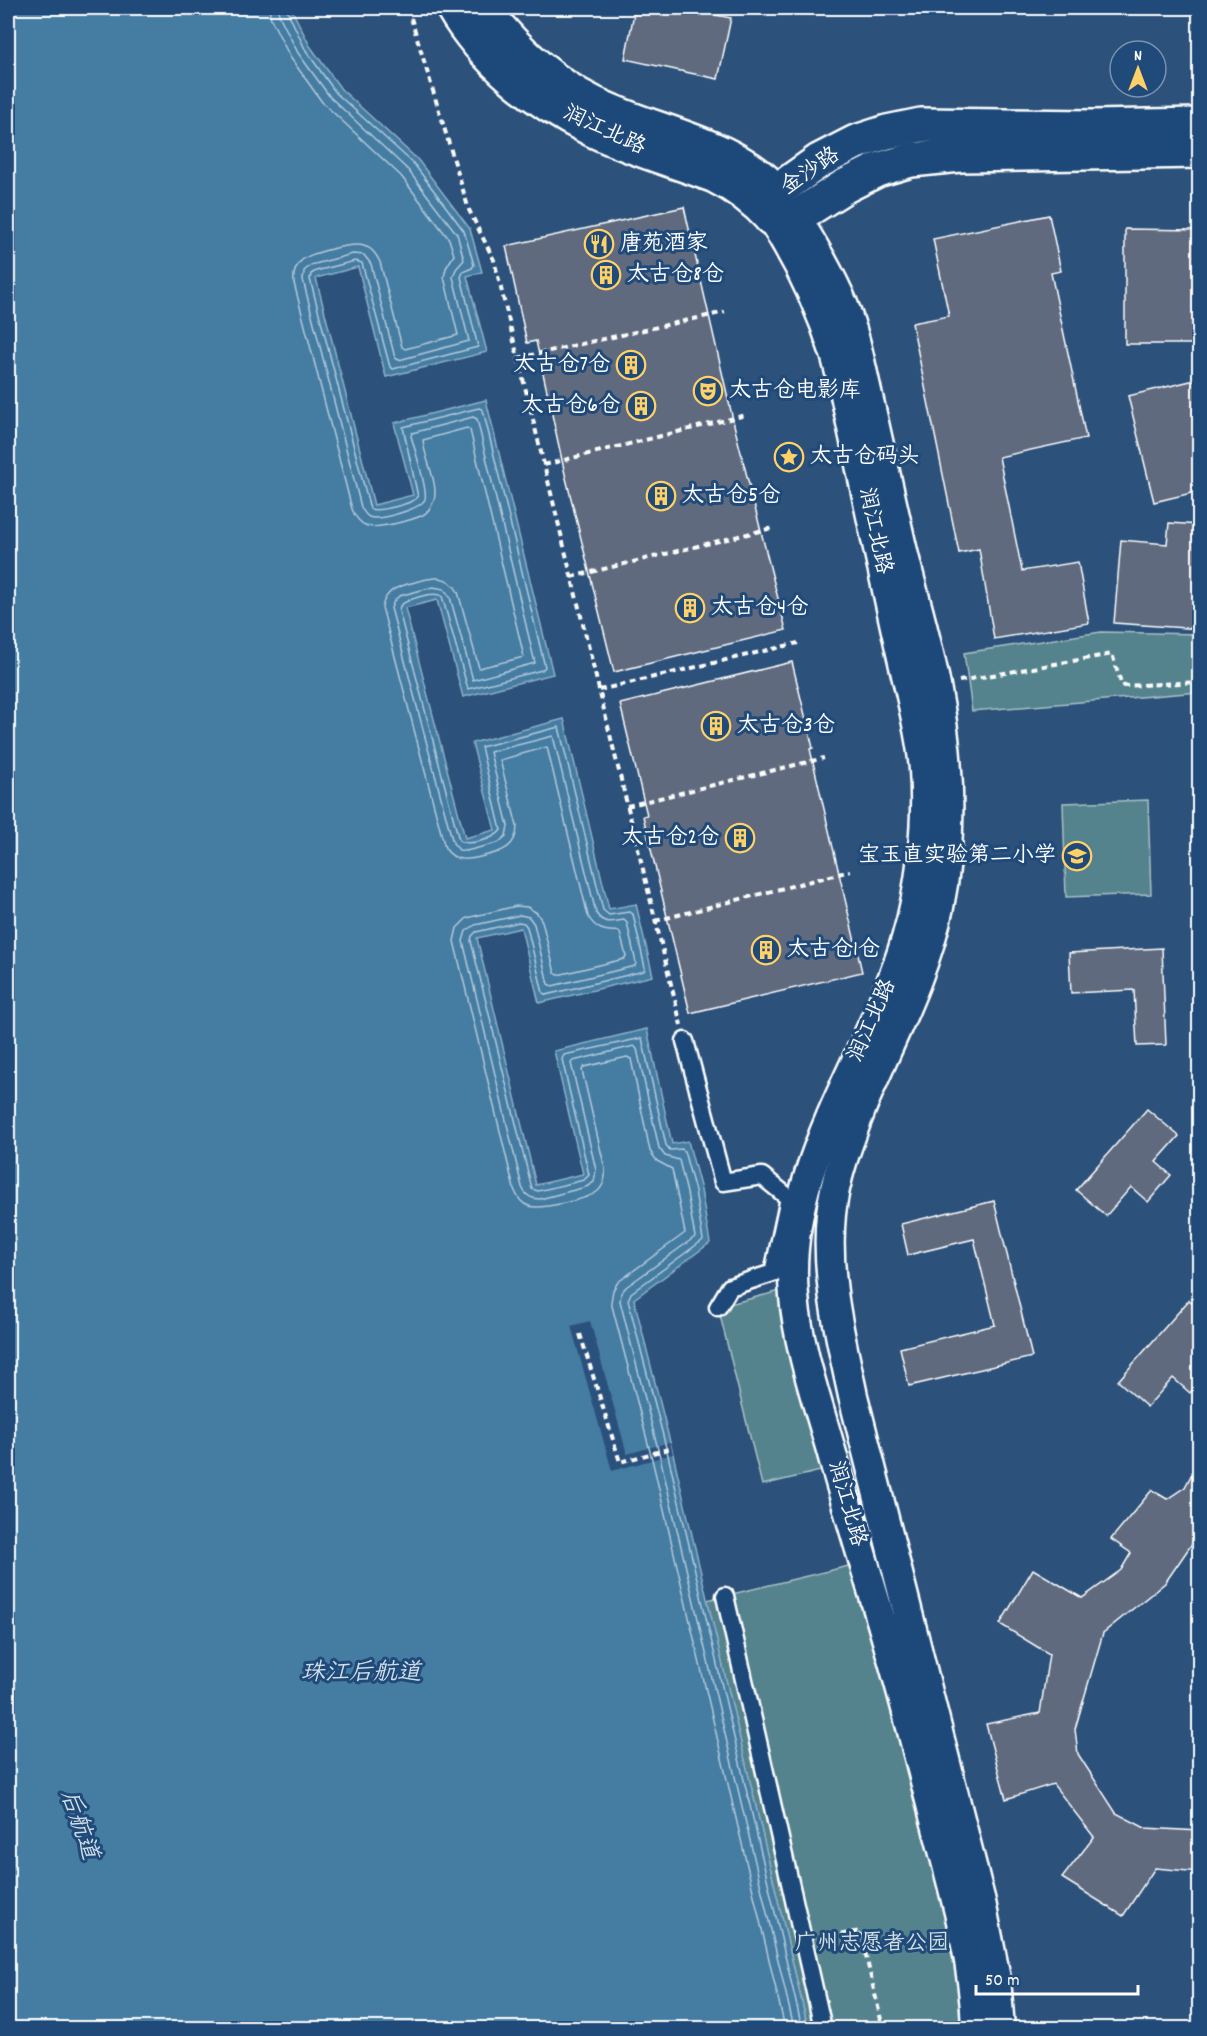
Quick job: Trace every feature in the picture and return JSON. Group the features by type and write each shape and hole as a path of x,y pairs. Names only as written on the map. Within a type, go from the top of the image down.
{"main road":[{"name":"润江北路","path":"453,8 463,25 503,70 555,109 592,130 725,181 751,198 781,209"},
{"name":"润江北路","path":"483,8 511,42 538,68 568,89 622,115 733,158 752,170 781,209"},
{"name":"金沙路","path":"781,209 819,161 856,142 887,132 921,125 1093,127 1200,125"},
{"name":"金沙路","path":"781,209 845,186 877,170 911,160 960,155 1200,151"}],"street":[{"name":"润江北路","path":"781,209 832,280 853,336 936,686 948,775 949,797 942,888 926,954 856,1122 839,1173 831,1214 830,1266 837,1323 853,1396 981,1902 996,1979 1000,2028"},
{"name":"润江北路","path":"781,209 783,236 811,292 836,358 913,708 924,767 925,795 918,886 912,917 887,993 832,1113 810,1172 801,1203 795,1240 794,1299 804,1350 821,1413 892,1656 943,1850 963,1931 974,1989 976,2028"},
{"path":"685,1041 723,1182 762,1176 789,1198 773,1273 730,1287 718,1307"},
{"path":"725,1596 823,2028"}],"path":[{"path":"408,8 469,210 494,260 685,1041"},
{"path":"518,358 725,312"},
{"path":"544,465 746,416"},
{"path":"571,577 772,528"},
{"path":"599,690 798,643"},
{"path":"936,686 1112,654 1122,686 1200,682"},
{"path":"627,806 824,758"},
{"path":"655,921 850,871"},
{"path":"580,1334 620,1462 672,1448"},
{"path":"804,1943 860,1931 883,2028"}],"green space":[{"path":"1101,632 1199,634 1199,692 972,711 964,653"},
{"path":"1148,800 1151,894 1066,897 1063,803"},
{"path":"788,1289 829,1469 762,1485 718,1307"},
{"name":"广州志愿者公园","path":"853,1565 957,1950 966,2028 808,2028 707,1600"}],"water":[{"name":"珠江后航道","path":"8,8 291,8 310,46 341,89 418,160 470,229 482,272 467,276 487,352 386,377 358,267 316,278 374,505 413,495 394,423 486,400 553,674 463,697 437,600 405,608 465,838 495,830 472,743 564,719 609,909 636,904 653,976 539,1003 521,928 477,938 536,1185 583,1174 554,1051 647,1029 672,1144 688,1141 701,1190 710,1243 634,1299 673,1454 808,2028 8,2028"}],"pier":[{"path":"590,1321 627,1454 670,1442 673,1454 612,1471 571,1326"}],"building":[{"path":"635,8 681,8 731,18 718,79 625,59"},
{"path":"684,207 736,433 786,630 614,672 565,474 536,341 527,343 506,246"},
{"path":"1049,215 1061,271 1051,273 1086,438 999,457 1022,571 1078,562 1089,623 994,639 979,549 959,553 912,323 949,316 933,239"},
{"path":"1125,229 1198,230 1197,344 1125,344"},
{"path":"1195,380 1200,397 1200,491 1154,502 1128,396"},
{"path":"1169,523 1200,525 1200,629 1114,623 1121,540 1167,544"},
{"path":"792,662 862,972 690,1013 643,816 647,815 620,704"},
{"path":"1162,948 1166,1045 1137,1046 1134,990 1071,993 1069,953"},
{"path":"1147,1109 1179,1136 1156,1162 1171,1175 1148,1202 1131,1187 1106,1216 1076,1190"},
{"path":"994,1201 1032,1357 909,1386 900,1348 995,1325 974,1239 908,1255 901,1224"},
{"path":"1189,1300 1200,1309 1200,1381 1190,1393 1173,1378 1147,1407 1118,1381"},
{"path":"1200,1458 1200,1532 1165,1583 1103,1633 1075,1729 1078,1754 1116,1813 1145,1828 1200,1831 1200,1872 1155,1868 1123,1916 1062,1878 1094,1837 1053,1784 1006,1799 986,1724 1040,1713 1049,1654 1000,1624 1033,1569 1082,1598 1121,1570 1131,1553 1111,1539 1152,1490 1167,1499 1185,1487"}],"place":[{"name":"唐苑酒家","path":"599,244"},
{"name":"太古仓8仓","path":"606,275"},
{"name":"太古仓7仓","path":"631,365"},
{"name":"太古仓电影库","path":"708,391"},
{"name":"太古仓6仓","path":"641,406"},
{"name":"太古仓码头","path":"789,457"},
{"name":"太古仓5仓","path":"661,496"},
{"name":"太古仓4仓","path":"690,608"},
{"name":"太古仓3仓","path":"716,726"},
{"name":"太古仓2仓","path":"740,838"},
{"name":"宝玉直实验第二小学","path":"1077,856"},
{"name":"太古仓1仓","path":"766,950"}],"water label":[{"name":"后航道","path":"78,1825"}]}
